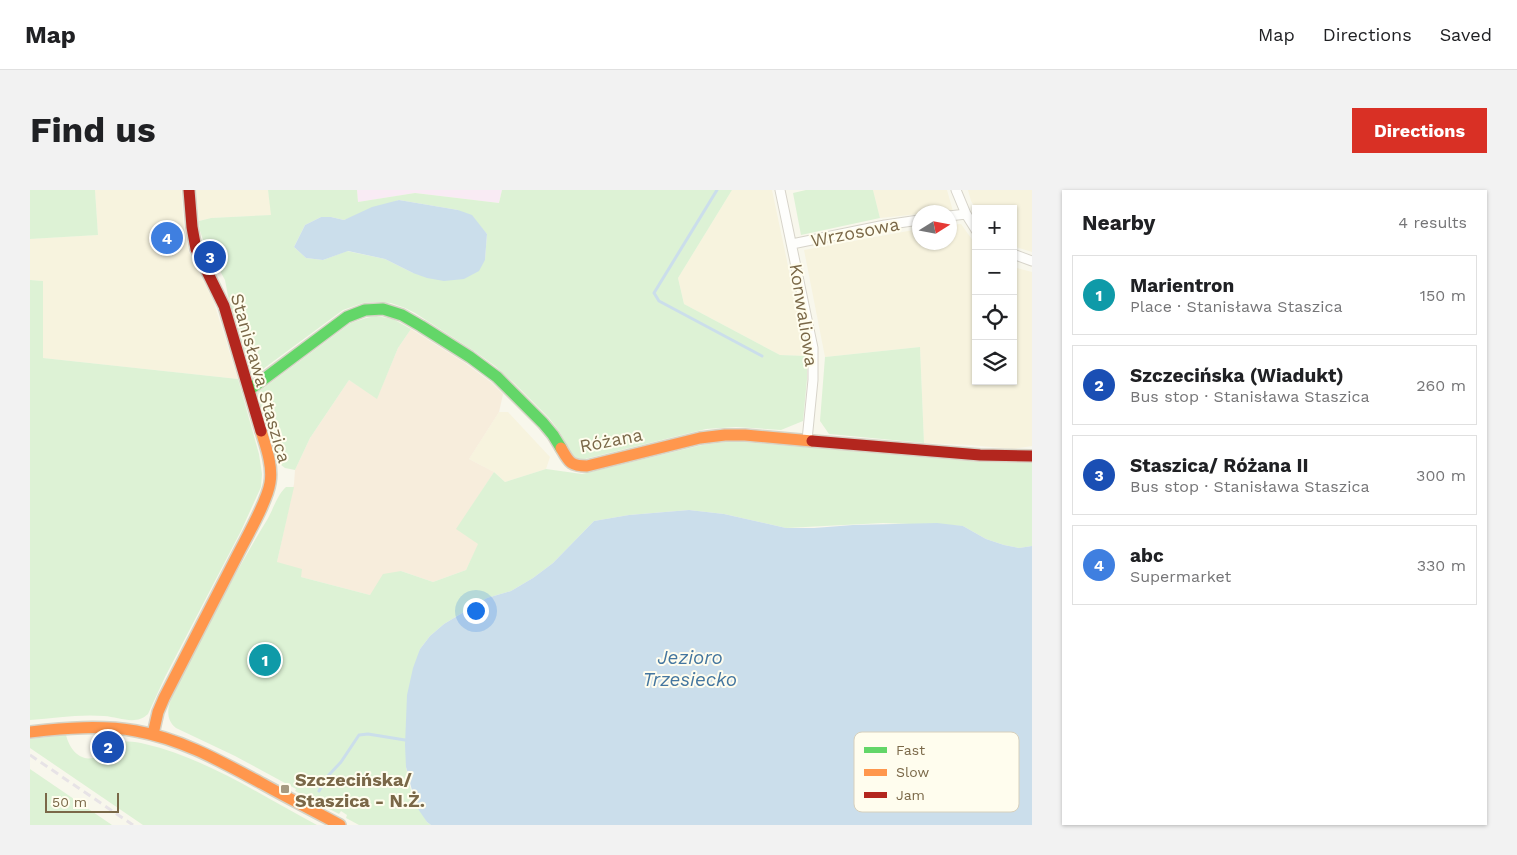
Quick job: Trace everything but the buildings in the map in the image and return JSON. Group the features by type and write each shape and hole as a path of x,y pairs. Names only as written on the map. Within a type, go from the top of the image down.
{"street":[{"name":"Stanisława Staszica","path":"153,734 158,712 164,698 248,535 269,489 270,474 267,452 221,297 196,249 189,190"},
{"name":"Konwaliowa","path":"780,190 813,348 813,380 807,440"},
{"path":"956,190 972,224"},
{"path":"957,215 966,214"},
{"name":"Wrzosowa","path":"792,244 912,221"},
{"path":"1017,255 1032,261"},
{"name":"Różana","path":"249,390 347,317 365,310 383,309 396,312 411,320 470,357 497,377 537,417 552,435 566,459 576,466 587,466 714,436 736,434 980,455 1032,456"},
{"path":"30,732 88,727 132,730 153,734 197,749 339,825"}],"shaded area":[{"path":"95,190 181,190 184,230 189,252 213,300 238,379 43,358 43,281 30,280 30,239 98,235"},
{"path":"196,190 268,190 272,215 211,218 199,221"},
{"path":"357,190 502,190 499,203 415,193 358,202"},
{"path":"732,190 772,190 807,356 780,355 684,304 678,278"},
{"path":"873,190 947,190 951,205 912,205 912,215 880,218"},
{"path":"968,190 1032,190 1032,252 1017,247 1017,205 974,205"},
{"path":"957,224 961,224 972,239 972,385 1017,385 1017,268 1032,272 1032,446 1013,449 924,443 920,347 825,357 804,250 912,230 912,250 957,250"},
{"path":"411,329 465,363 492,383 503,394 499,412 469,459 494,472 457,529 479,544 466,570 433,582 401,571 370,595 301,577 277,562 294,484 295,470 310,438 349,380 377,398 398,348"},
{"path":"499,412 508,412 550,457 546,469 505,482 494,472 469,459"}],"green space":[{"path":"30,190 95,190 98,235 30,239"},
{"path":"268,190 357,190 358,202 415,193 499,203 502,190 732,190 678,278 684,304 780,355 807,356 803,421 781,430 736,427 706,429 585,459 578,459 573,456 559,431 549,418 495,366 415,313 391,303 363,303 343,310 259,372 255,372 249,364 228,296 225,280 203,240 199,221 211,218 271,215","holes":["399,200 458,210 480,226 487,234 485,260 413,273 385,259 347,251 323,260 306,258 294,247 305,225 321,217 344,220"]},
{"path":"806,190 873,190 880,218 801,235 793,193"},
{"path":"30,280 43,281 43,358 238,379 259,454 262,474 261,487 241,531 165,677 148,714 138,720 104,716 67,716 30,720"},
{"path":"376,316 393,319 411,329 398,348 377,399 349,380 310,438 295,470 285,468 276,461 257,393 351,323"},
{"path":"920,347 924,443 829,434 820,421 825,357"},
{"path":"725,442 980,462 1032,463 1032,546 1019,548 1004,545 986,539 963,526 883,523 786,528 724,514 689,510 629,515 594,521 553,563 533,578 511,591 487,598 444,624 430,636 420,649 406,723 406,767 411,791 427,822 431,825 359,825 346,818 347,815 341,811 339,814 235,756 176,728 172,724 168,710 175,690 231,583 286,487 294,487 277,562 302,569 301,577 370,595 383,574 401,571 433,582 466,570 478,544 456,529 494,472 505,482 546,469 582,474 702,445"},
{"path":"66,735 74,751 87,758 99,756 122,742 139,743 168,750 212,768 317,825 143,825 30,748 30,739"},
{"path":"30,769 112,825 30,825"}],"water":[{"path":"399,200 458,210 472,215 487,234 485,260 479,271 464,279 444,281 413,273 385,259 348,251 323,260 306,258 294,247 305,225 321,217 344,220 372,207"},
{"name":"Jezioro Trzesiecko","path":"689,510 724,514 786,528 937,523 963,526 986,539 1004,545 1019,548 1032,546 1032,825 431,825 427,822 416,806 406,767 405,745 407,695 413,668 420,649 430,636 444,624 487,598 511,591 533,578 553,563 594,521 629,515"}],"waterway":[{"path":"717,190 654,293 659,301 762,356"},
{"path":"319,791 326,778 341,762 359,735 368,734 405,740"}],"railway":[{"path":"30,755 133,825"}],"traffic: fast":[{"path":"249,390 347,317 365,310 383,309 402,315 421,326 470,357 497,377 543,423 561,448"}],"traffic: slow":[{"path":"153,734 158,712 164,698 265,500 271,477 270,463 261,431"},
{"path":"561,448 573,464 587,466 700,438 725,435 812,441"},
{"path":"30,732 70,728 110,728 153,735 186,745 340,825"}],"traffic: jam":[{"path":"189,190 196,249 224,306 261,431"},
{"path":"812,441 980,455 1032,456"}],"place":[{"name":"abc","path":"167,238"},
{"name":"Staszica/ Różana II","path":"210,257"},
{"name":"Marientron","path":"265,660"},
{"name":"Szczecińska (Wiadukt)","path":"108,747"},
{"name":"Szczecińska/ Staszica - N.Ż.","path":"285,789"}]}
